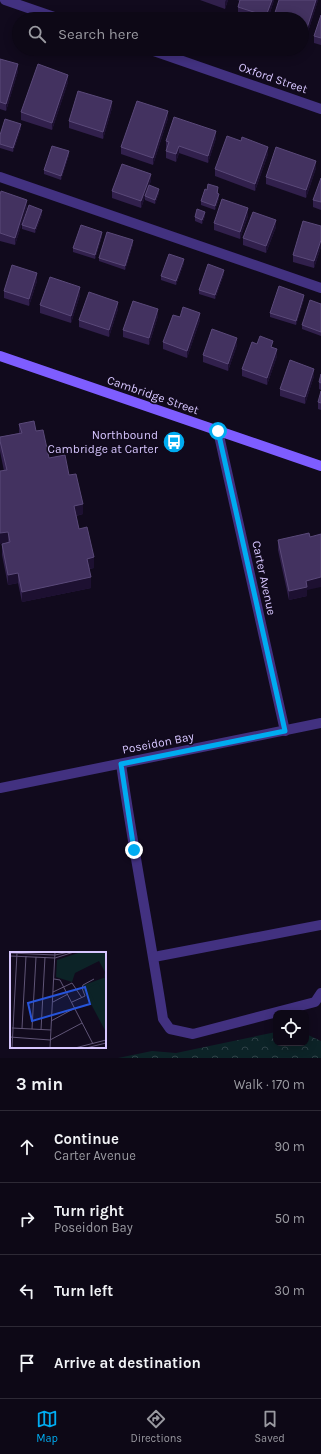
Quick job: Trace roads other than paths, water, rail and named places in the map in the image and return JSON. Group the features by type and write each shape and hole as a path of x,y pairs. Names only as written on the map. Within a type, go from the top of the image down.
{"street":[{"path":"5,0 40,12"},
{"name":"Oxford Street","path":"169,56 321,108"},
{"path":"0,177 321,288"},
{"name":"Cambridge Street","path":"0,356 321,466"},
{"name":"Carter Avenue","path":"218,431 285,731"},
{"name":"Poseidon Bay","path":"1,785 121,764 321,723"},
{"path":"121,764 130,830 164,1019 170,1029 194,1034 318,1004 321,993"},
{"path":"154,957 321,925"}],"place":[{"name":"Northbound Cambridge at Carter","path":"174,442"}]}
